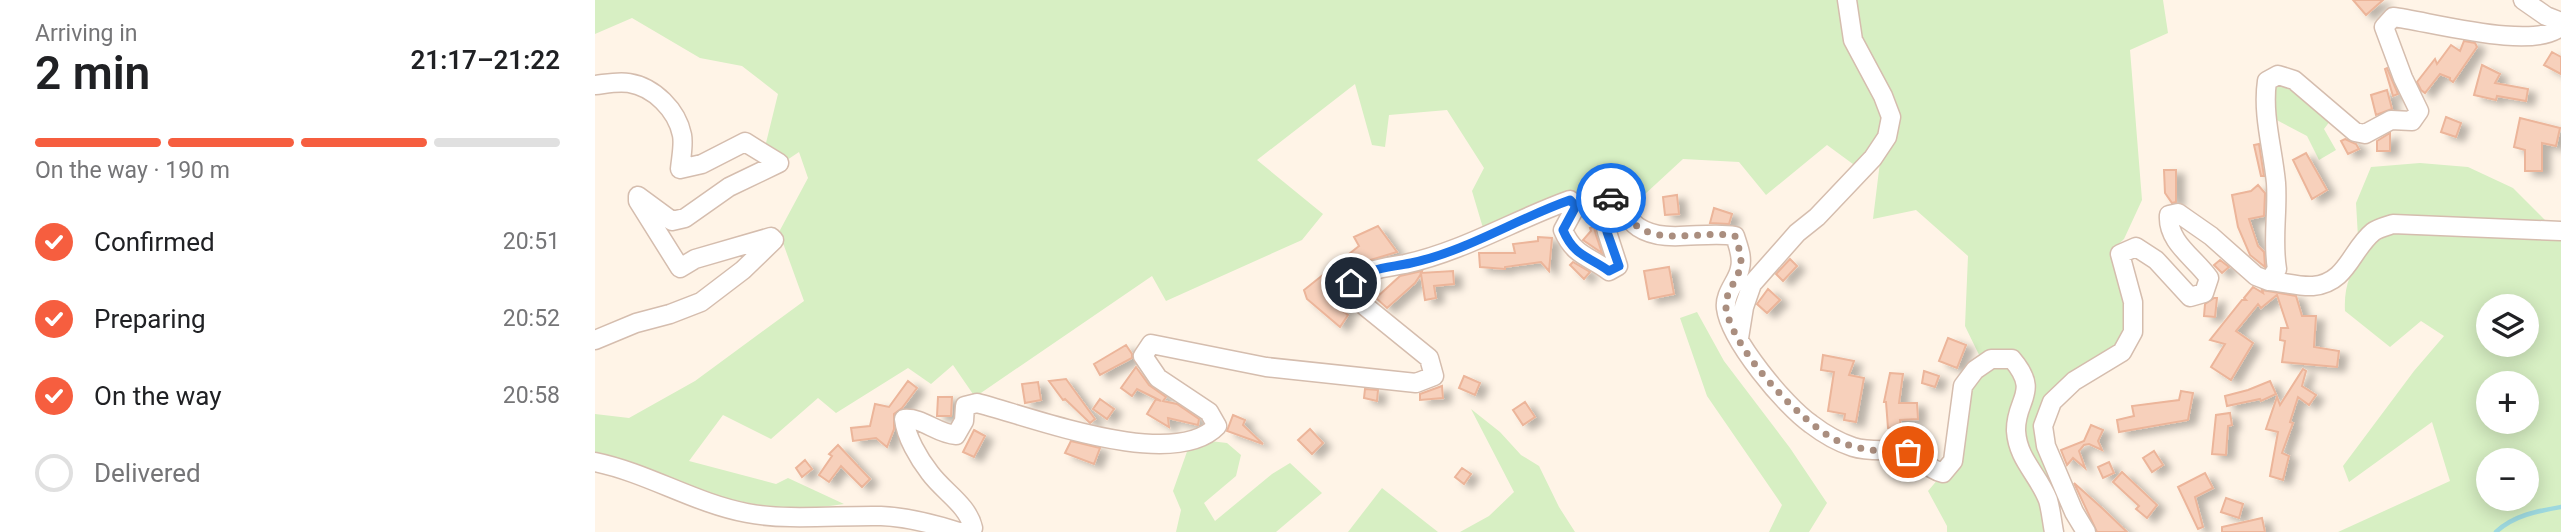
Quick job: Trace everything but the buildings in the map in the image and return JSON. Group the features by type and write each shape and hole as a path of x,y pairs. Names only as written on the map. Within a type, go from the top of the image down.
{"street":[{"path":"1739,340 1744,307 1752,285 1797,233 1817,217 1873,158 1887,137 1891,117 1883,96 1853,40 1847,0"},
{"path":"2269,281 2277,269 2274,250 2276,186 2264,102 2267,81 2278,75 2294,80 2355,132 2365,134 2391,120 2412,121 2419,111 2384,27 2393,17 2496,35 2541,36 2555,32 2561,24 2523,0"},
{"path":"595,85 628,83 648,89 660,98 675,116 683,137 680,169 702,164 745,142 779,163 729,187 685,218 672,221 638,196 638,201 680,268 695,259 771,237 774,238 773,243 701,302 636,323 595,340"},
{"path":"595,462 615,467 709,504 750,514 883,516 929,522 961,532 973,528 970,515 929,472 905,429 904,419 912,418 946,435 956,435 964,421 965,406 977,403 1125,443 1157,446 1208,436 1217,426 1209,412 1158,378 1143,356 1151,344 1266,367 1416,383 1434,376 1429,358 1360,302 1351,283 1363,273 1431,258 1466,246 1570,200 1576,206 1563,230 1566,238 1583,257 1597,262 1609,271 1619,266 1603,215 1604,201 1613,197 1636,226 1653,234 1719,233 1735,236 1740,252 1740,268 1731,286 1726,307 1739,340 1764,376 1808,422 1836,440 1857,448 1908,452 1931,470 1943,473 1953,461 1963,386 1976,370 1991,359 2012,359 2021,370 2026,383 2016,428 2019,447 2027,467 2048,500 2054,532"},
{"path":"2085,532 2046,446 2043,426 2052,402 2074,381 2122,352 2133,332 2133,302 2120,254 2136,247 2156,260 2190,297 2204,293 2209,278 2199,264 2183,250 2169,225 2169,215 2178,214 2211,236 2256,276 2269,281 2313,286 2332,281 2349,266 2361,245 2374,231 2393,224 2561,231"}],"green space":[{"path":"595,0 1841,0 1873,82 1881,124 1874,142 1857,167 1827,145 1766,195 1739,162 1683,159 1644,195 1627,203 1614,192 1483,228 1472,191 1484,168 1447,110 1389,115 1385,147 1372,145 1355,84 1257,160 1323,214 1302,240 1166,301 1152,276 975,397 953,365 931,384 908,368 836,413 818,398 771,439 723,415 689,461 776,484 788,478 844,504 806,508 774,507 696,490 595,456 595,414 629,418 695,381 804,301 779,232 808,178 799,152 784,162 765,147 778,94 742,66 700,58 632,18 595,34"},
{"path":"1854,0 2163,0 2168,33 2130,50 2142,200 2124,239 2112,250 2113,265 2124,299 2126,334 2112,350 2091,360 2049,396 2059,490 2048,492 2024,446 2023,365 1981,359 1965,326 1968,256 1916,210 1873,219 1880,162 1897,135 1898,111 1857,36"},
{"path":"2280,78 2333,117 2324,129 2336,150 2319,160 2307,136 2271,117 2270,83"},
{"path":"2420,163 2468,167 2513,188 2552,227 2392,218 2358,237 2356,203 2371,167"},
{"path":"2380,232 2561,235 2561,532 2338,532 2450,481 2432,422 2349,482 2343,466 2414,371 2444,336 2421,321 2390,347 2345,311 2347,287 2359,259"},
{"path":"1697,312 1724,361 1790,448 1827,503 1809,532 1769,532 1782,505 1707,396 1680,318"},
{"path":"2008,365 2021,386 2017,407 2044,502 2048,532 1947,532 1947,526 1928,491 1939,478 1968,385 1980,370"},
{"path":"1471,409 1500,432 1521,455 1539,466 1575,532 1460,532 1489,516 1514,492"},
{"path":"1210,441 1227,443 1241,455 1236,476 1204,503 1215,521 1272,474 1290,463 1322,493 1276,532 1176,532 1181,510 1173,491 1189,446"},
{"path":"1382,488 1438,532 1348,532"}],"waterway":[{"path":"2496,532 2518,518 2561,507"}],"way so far":[{"path":"1611,198 1613,197 1636,226 1653,234 1719,233 1735,236 1740,252 1740,268 1731,286 1726,307 1739,340 1764,376 1808,422 1836,440 1857,448 1908,452"}],"route":[{"path":"1351,283 1363,273 1431,258 1466,246 1570,200 1576,206 1563,230 1566,238 1583,257 1597,262 1609,271 1619,266 1603,215 1604,201 1611,198"}]}
